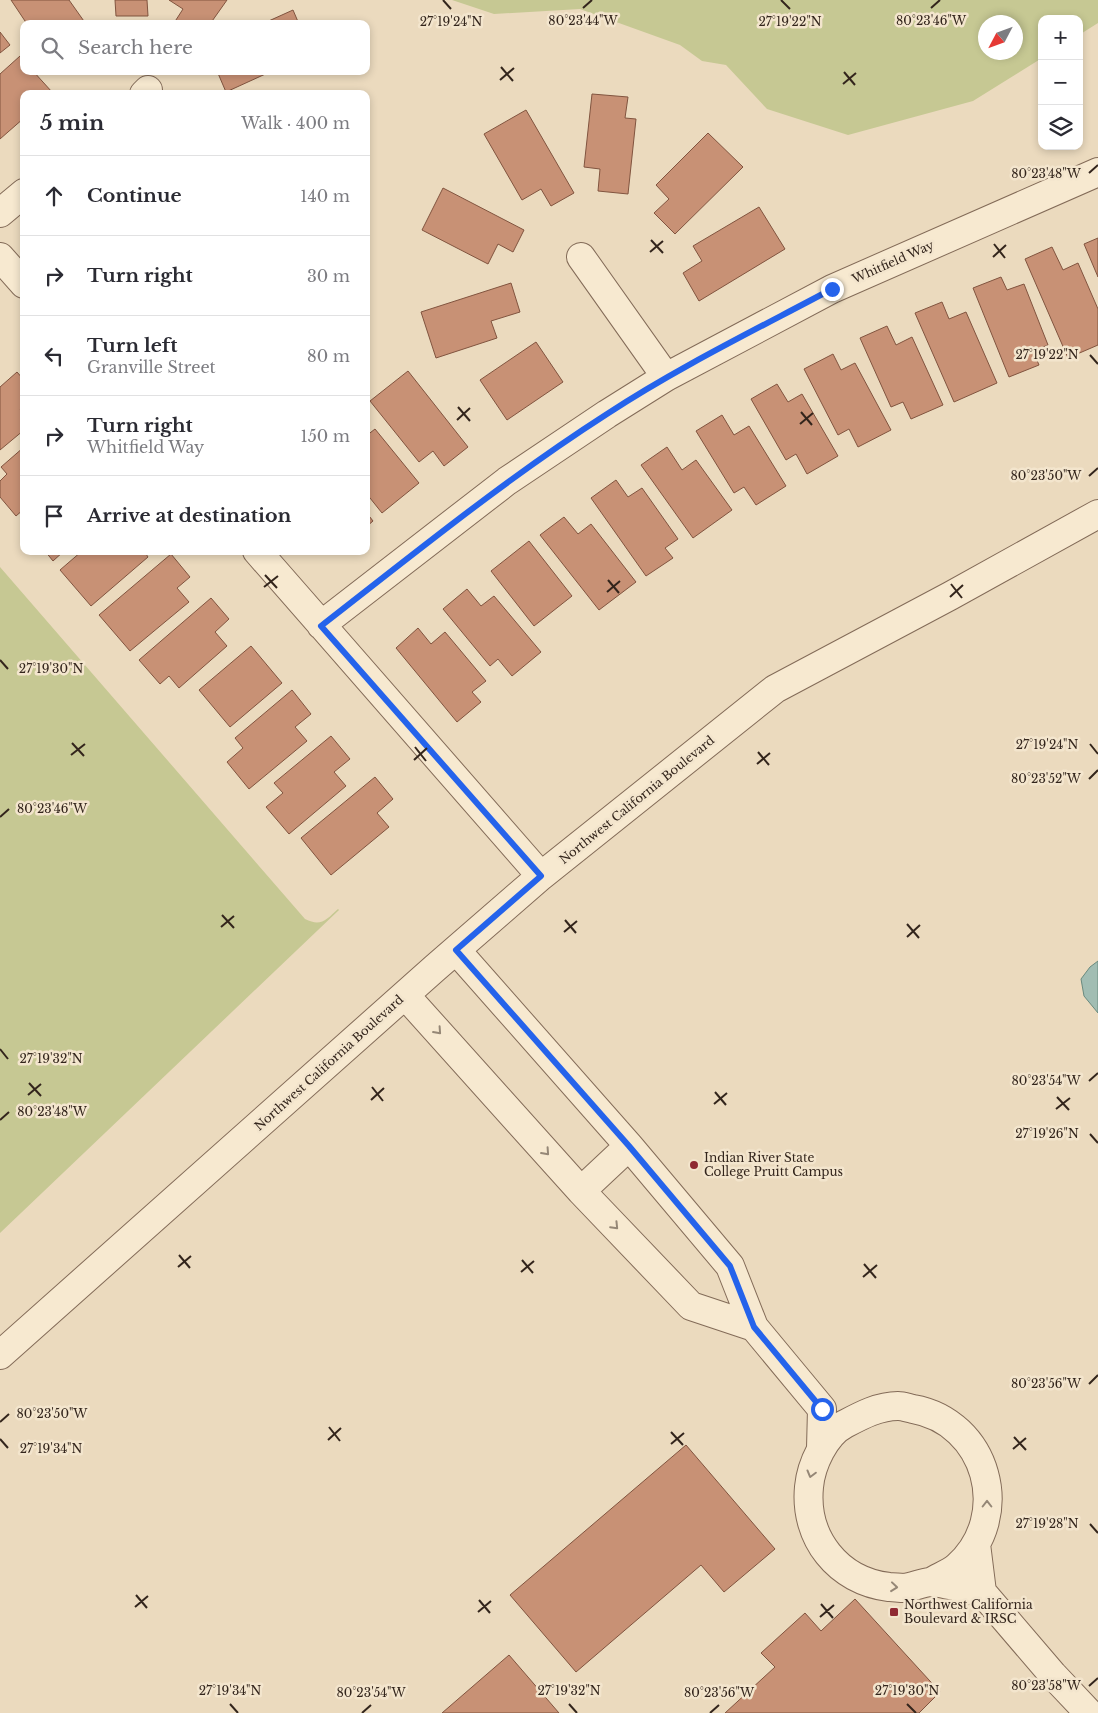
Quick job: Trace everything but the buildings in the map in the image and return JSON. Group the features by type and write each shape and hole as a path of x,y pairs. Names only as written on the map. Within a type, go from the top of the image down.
{"street":[{"name":"Whitfield Way","path":"321,626 507,481 607,414 666,378 832,289 1098,172"},
{"path":"0,213 20,197"},
{"path":"0,257 20,280"},
{"path":"581,257 666,378"},
{"name":"Northwest California Boulevard","path":"0,1355 541,876 775,690 1098,514"},
{"path":"260,555 541,876"},
{"path":"456,950 629,1146 730,1266 754,1327 822,1409 821,1448"},
{"path":"405,995 581,1191 691,1306 754,1327"},
{"path":"581,1191 629,1146"},
{"path":"822,1409 868,1411 898,1406 930,1412 956,1428 977,1453 987,1483 987,1514 976,1544 957,1567 931,1582 903,1588 875,1585 849,1574 828,1555 813,1530 807,1502 810,1474 821,1448 841,1426 868,1411"},
{"path":"976,1544 982,1592 1053,1675 1089,1713"},
{"path":"931,1582 982,1592"}],"green space":[{"path":"452,0 1098,0 1098,23 1083,32 1083,15 1038,15 1038,60 973,101 848,135 767,109 726,65 702,61 680,45 580,9 494,14"},
{"path":"0,567 305,919 315,922 323,921 339,910 0,1233"}],"water":[{"path":"1098,961 1098,1013 1084,996 1081,979 1090,967"}],"place":[{"name":"Indian River State College Pruitt Campus","path":"694,1165"},
{"name":"Northwest California Boulevard & IRSC","path":"894,1612"}],"route":[{"path":"822,1409 754,1327 730,1266 629,1146 456,950 541,876 321,626 507,481 607,414 666,378 832,289"}]}
